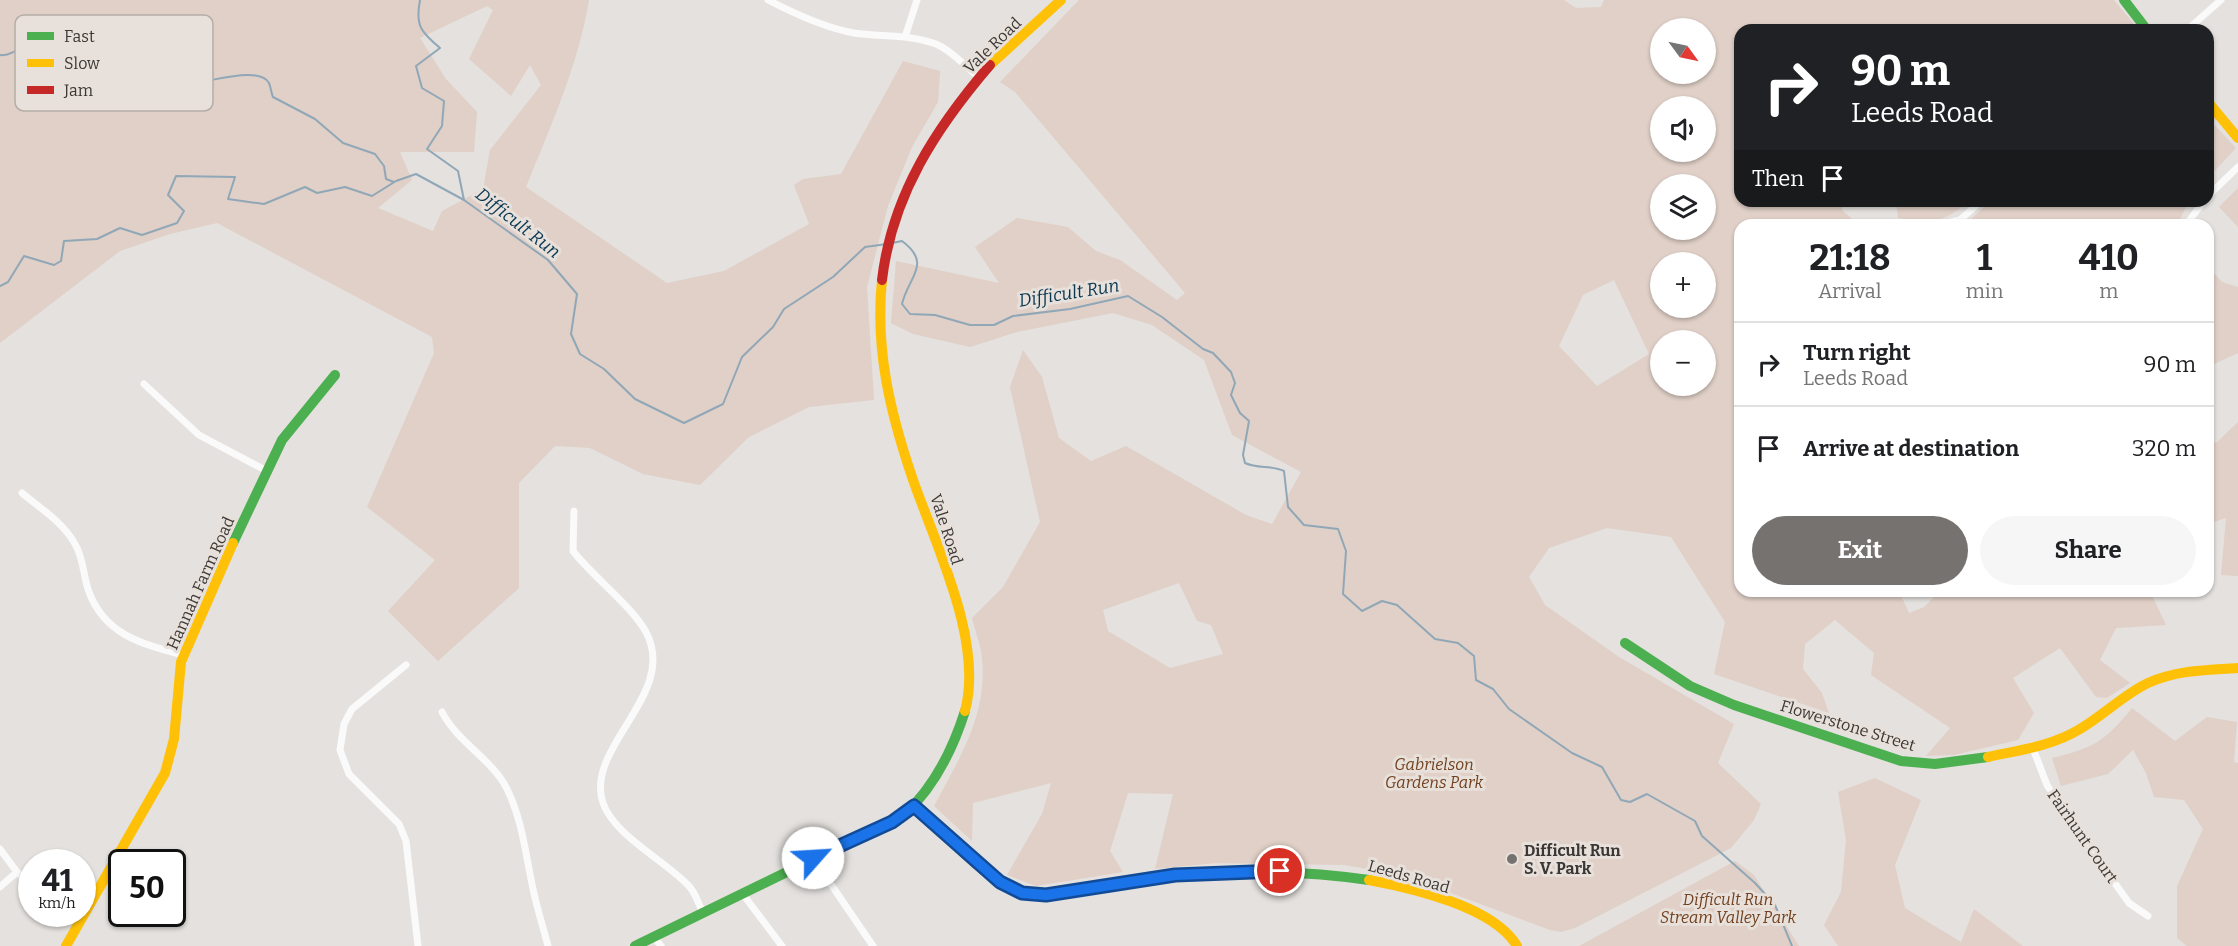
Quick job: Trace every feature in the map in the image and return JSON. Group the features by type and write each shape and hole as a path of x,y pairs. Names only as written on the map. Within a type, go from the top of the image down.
{"street":[{"path":"768,0 802,16 852,33 904,37 944,48 979,77"},
{"path":"904,37 917,0"},
{"name":"Vale Road","path":"635,946 813,858 892,822 914,806 936,775 957,731 968,697 970,665 958,610 904,449 888,390 880,338 881,287 892,232 909,180 922,152 948,114 979,77 1061,0"},
{"path":"2124,0 2142,24"},
{"path":"2194,24 2221,0"},
{"path":"2214,109 2238,138"},
{"path":"2214,190 2238,167"},
{"path":"1961,219 1974,207"},
{"name":"Hannah Farm Road","path":"96,890 165,773 174,739 178,678 183,655 267,471 289,429 335,375"},
{"path":"144,384 199,435 267,471"},
{"path":"22,494 61,526 75,544 89,592 104,620 112,628 132,640 183,655"},
{"path":"574,511 571,543 573,551 640,623 651,648 651,671 646,692 603,776 603,804 620,829 689,886 703,913"},
{"name":"Flowerstone Street","path":"1625,643 1690,686 1712,696 1901,761 1935,764 1962,762 2049,744 2081,729 2123,697 2148,683 2180,672 2238,668"},
{"path":"406,665 352,709 344,724 340,750 349,774 399,824 406,841 418,946"},
{"path":"442,712 460,738 493,768 507,789 520,825 537,909 548,946"},
{"name":"Fairhunt Court","path":"2032,747 2047,785 2064,812 2129,903 2148,916"},
{"name":"Leeds Road","path":"914,806 1000,882 1022,893 1046,895 1130,880 1229,872 1299,872 1350,876 1375,880 1424,894 1492,920 1508,931 1517,946"},
{"path":"0,849 17,872 0,886"},
{"path":"813,858 873,946"},
{"path":"742,893 782,946"},
{"name":"Hannah Farm Road","path":"66,946 75,927"},
{"path":"654,937 661,946"}],"green space":[{"path":"0,0 589,0 571,72 526,187 667,283 724,271 809,224 794,185 803,179 841,174 903,61 940,71 938,102 912,147 888,206 867,287 874,400 809,407 749,437 700,485 643,474 590,448 555,446 519,483 519,588 438,661 388,611 435,560 367,507 434,353 432,337 217,223 170,234 120,251 0,343","holes":["487,6 493,10 469,59 511,96 530,65 541,85 490,150 483,189 442,211 433,231 378,208 412,180 400,152 474,152 477,112 446,79 420,38"]},
{"name":"Gabrielson Gardens Park","path":"1079,0 1564,0 1576,8 1601,7 1604,0 2114,0 2134,24 1734,24 1734,207 1842,207 1842,210 1852,219 1734,219 1734,597 1902,597 1909,613 1924,607 1934,597 2153,597 2166,625 2116,628 2100,660 2130,683 2107,698 2096,697 2060,648 2013,678 2034,713 2018,740 1954,755 1926,756 1950,728 1871,675 1874,653 1835,620 1805,644 1803,669 1822,693 1829,713 1714,674 1725,622 1671,537 1607,528 1549,548 1529,577 1545,605 1619,657 1734,724 1718,763 1761,804 1754,820 1731,848 1575,928 1561,932 1550,930 1424,883 1385,872 1344,865 1216,863 1155,869 1173,794 1128,793 1110,851 1123,872 1036,886 1007,875 1042,814 1051,783 973,803 972,841 934,806 970,735 981,698 982,658 972,618 1003,587 1040,522 1010,387 1023,350 1042,377 1059,438 1091,461 1126,446 1246,515 1272,524 1301,472 1232,435 1204,360 1152,325 1113,313 1017,332 970,347 913,334 891,323 896,261 999,283 975,247 1017,218 1068,227 1096,251 1120,260 1177,300 1185,293 1015,92 1000,82","holes":["1614,280 1649,354 1597,386 1559,346 1583,295","1179,583 1197,621 1211,625 1223,654 1170,668 1108,631 1103,610"]},
{"path":"2214,124 2236,148 2214,172"},
{"path":"2238,188 2238,227 2219,207"},
{"path":"1897,207 1961,207 1940,219 1898,218"},
{"path":"1984,207 2186,207 2180,219 1971,219"},
{"path":"2214,273 2222,282 2238,287 2238,353 2214,364"},
{"path":"2238,422 2238,576 2221,575 2226,518 2214,522 2214,441 2216,443"},
{"path":"2132,708 2175,741 2207,717 2237,722 2234,762 2238,763 2238,946 2187,946 2177,938 2177,886 2203,829 2184,800 2154,797 2146,773 2133,750 2108,774 2061,786 2052,758 2078,751 2098,742"},
{"path":"1875,778 1921,800 1895,865 1905,908 1961,942 1974,909 2023,946 1838,946 1824,925 1841,892 1846,840 1838,792"},
{"name":"Difficult Run Stream Valley Park","path":"1735,861 1754,875 1799,946 1579,946"}],"waterway":[{"name":"Difficult Run","path":"420,0 418,16 421,28 440,48 416,66 422,88 444,101 442,126 427,149 458,171 464,200 548,260 577,294 571,334 580,354 604,369 635,399 684,423 723,404 742,357 773,327 784,309 833,277 865,247 887,244"},
{"path":"0,55 15,51"},
{"path":"213,80 247,75 264,78 269,83 273,97 315,119 343,143 375,154 384,166 386,179 394,182"},
{"path":"0,286 8,282 24,256 54,265 61,261 64,241 97,239 120,228 142,235 177,223 184,211 168,195 176,176 235,177 228,199 264,204 305,187 317,193 345,187 372,196 396,181 416,174 464,200"},
{"name":"Difficult Run","path":"892,243 902,241 916,257 916,271 902,304 910,314 935,315 970,325 994,325 1013,316 1070,309 1128,296 1162,317 1203,349 1213,353 1231,372 1235,383 1231,395 1240,413 1249,421 1243,455 1245,463 1284,471 1288,507 1304,525 1338,529 1346,551 1343,594 1362,611 1382,601 1397,605 1435,639 1458,643 1474,656 1476,680 1493,689 1509,709 1572,753 1602,767 1621,800 1630,802 1647,794 1695,821 1702,836 1755,883 1775,905 1792,946"}],"traffic: fast":[{"path":"2124,0 2142,24"},
{"path":"233,543 282,440 335,375"},
{"path":"1625,643 1690,686 1734,705 1901,761 1935,764 1988,757"},
{"path":"635,946 904,815 924,793 941,767 965,711"},
{"path":"1132,880 1250,872 1280,872 1369,880"}],"traffic: slow":[{"path":"990,65 1061,0"},
{"path":"2214,109 2238,138"},
{"path":"882,280 880,306 886,380 904,453 944,562 963,624 968,654 969,684 965,711"},
{"path":"66,946 165,773 174,739 181,662 233,543"},
{"path":"1988,757 2058,740 2089,723 2130,693 2170,675 2238,668"},
{"path":"1369,880 1429,894 1471,910 1506,932 1517,946"}],"traffic: jam":[{"path":"882,280 887,249 906,191 935,138 990,65"},
{"path":"914,806 986,872 1019,891 1036,895 1060,894 1132,880"}],"place":[{"name":"Difficult Run S. V. Park","path":"1512,859"}],"route":[{"path":"813,858 892,822 914,806 1000,882 1022,893 1046,895 1175,875 1280,871"}]}
